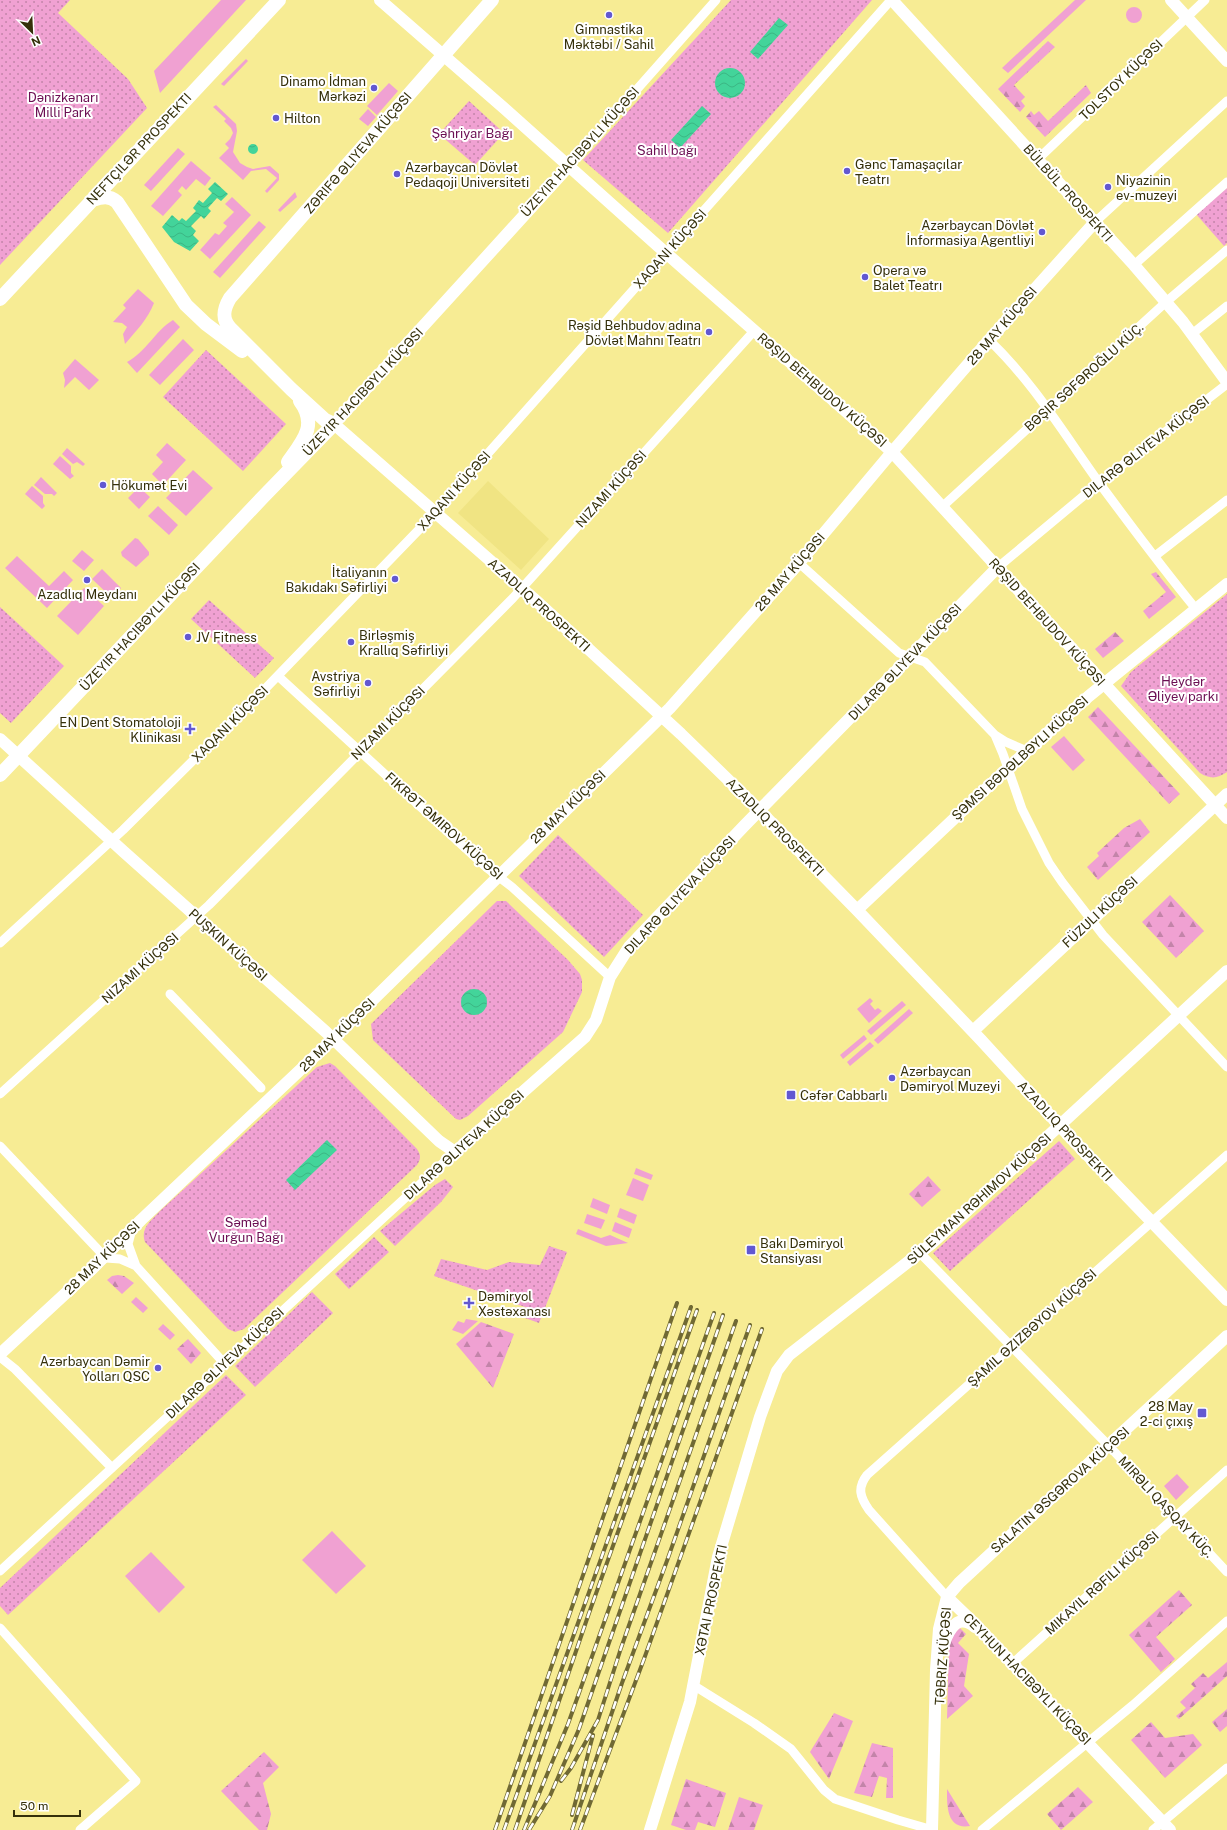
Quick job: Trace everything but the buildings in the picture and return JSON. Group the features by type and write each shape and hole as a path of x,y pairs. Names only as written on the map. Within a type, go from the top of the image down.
{"highway":[{"name":"NEFTÇILƏR PROSPEKTI","path":"0,299 279,0"},
{"name":"ZƏRIFƏ ƏLIYEVA KÜÇƏSI","path":"291,389 230,328 225,313 230,298 492,0"},
{"path":"0,776 264,496 334,424 325,420 291,389 206,324 190,309 117,202 112,198 107,197 92,200"},
{"path":"264,496 306,435 309,421 307,410 291,389"}],"main road":[{"name":"RƏŞID BEHBUDOV KÜÇƏSI","path":"380,0 892,452 1227,818"},
{"name":"BÜLBÜL PROSPEKTI","path":"891,0 1134,265 1192,334 1227,383"},
{"path":"1171,0 1227,61"},
{"path":"569,166 334,424 521,588 661,717 759,811 857,910 1151,1222 1227,1300"},
{"name":"28 MAY KÜÇƏSI","path":"0,1355 333,1039 661,717 799,563 989,340 1095,222"},
{"name":"DILARƏ ƏLIYEVA KÜÇƏSI","path":"454,1152 585,1037 596,1020 610,977 629,947 759,811 997,568"},
{"name":"ŞƏMSI BƏDƏLBƏYLI KÜÇƏSI","path":"857,910 1008,768 1103,684 1227,584"},
{"name":"PUŞKIN KÜÇƏSI","path":"0,739 333,1039 439,1141 454,1152"},
{"name":"FÜZULI KÜÇƏSI","path":"972,1031 1227,794"},
{"name":"SÜLEYMAN RƏHIMOV KÜÇƏSI","path":"778,1371 789,1355 920,1253 1227,972"},
{"path":"1166,1826 947,1597 959,1583 1227,1336"},
{"name":"XƏTAI PROSPEKTI","path":"650,1830 685,1720 694,1685 718,1557 760,1417 778,1371"},
{"name":"TƏBRIZ KÜÇƏSI","path":"934,1830 947,1597"},
{"name":"TƏBRIZ KÜÇƏSI","path":"934,1830 936,1670 939,1629 947,1597"},
{"path":"944,1643 948,1631 959,1622 965,1621 970,1623 982,1632"}],"street":[{"path":"569,166 716,0"},
{"name":"XAQANI KÜÇƏSI","path":"0,943 112,841 278,676 435,513 891,0"},
{"name":"TOLSTOY KÜÇƏSI","path":"1038,159 1205,0"},
{"path":"1095,222 1227,101"},
{"path":"1134,265 1227,182"},
{"name":"BƏŞIR SƏFƏROĞLU KÜÇ.","path":"942,506 1166,302 1227,250"},
{"path":"1192,334 1227,306"},
{"name":"NIZAMI KÜÇƏSI","path":"0,1094 209,905 521,588 754,331"},
{"path":"989,340 1018,369 1049,409 1099,483 1196,609"},
{"name":"DILARƏ ƏLIYEVA KÜÇƏSI","path":"997,568 1099,483 1227,383"},
{"path":"1155,556 1227,500"},
{"path":"799,563 899,652 925,662 995,735 1006,742 1027,751"},
{"name":"FIKRƏT ƏMIROV KÜÇƏSI","path":"278,676 487,868 498,876 610,977"},
{"path":"995,735 1008,768 1020,806 1049,863 1062,882 1091,920 1179,1016 1224,1057 1227,1067"},
{"path":"170,994 261,1088"},
{"path":"0,1146 105,1256 111,1259 120,1259 136,1266"},
{"name":"DILARƏ ƏLIYEVA KÜÇƏSI","path":"0,1571 454,1152"},
{"name":"ŞAMIL ƏZIZBƏYOV KÜÇƏSI","path":"947,1597 869,1510 860,1494 862,1481 1151,1222 1227,1156"},
{"path":"133,1228 128,1244 136,1266 224,1363"},
{"name":"MIRƏLI QAŞQAY KÜÇ.","path":"920,1253 1109,1446 1227,1572"},
{"path":"0,1355 15,1368 112,1468"},
{"path":"1012,1664 1227,1470"},
{"path":"982,1830 1132,1704 1227,1621"},
{"path":"0,1628 136,1781 80,1830"},
{"path":"694,1685 754,1723 790,1749 824,1790 835,1799 898,1820 934,1830"},
{"path":"1152,1830 1166,1826 1227,1768"}],"shaded area":[{"path":"488,481 549,539 521,570 458,513"}],"green space":[{"name":"Dənizkənarı Milli Park","path":"0,0 70,0 58,13 128,79 147,108 0,265"},
{"path":"221,0 246,0 160,93 154,71"},
{"name":"Sahil bağı","path":"731,0 872,0 668,233 583,160"},
{"path":"1075,0 1086,0 1008,73 1002,68"},
{"path":"1131,7 1137,7 1142,12 1140,21 1137,23 1131,23 1126,18 1126,12"},
{"path":"1048,41 1055,47 1014,85 1025,97 1021,101 1025,106 1020,112 998,89"},
{"path":"246,59 248,61 224,86 221,84"},
{"path":"389,83 398,91 377,115 367,106"},
{"path":"1086,85 1091,93 1045,137 1026,117 1031,111 1034,115 1039,111 1048,121"},
{"name":"Şəhriyar Bağı","path":"469,101 504,133 475,165 439,134"},
{"path":"216,105 236,124 237,131 233,152 240,163 253,169 270,166 279,174 279,180 267,193 265,191 277,178 266,169 251,171 243,180 219,158 229,148 225,144 233,133 231,128 224,121 226,119 213,107"},
{"path":"368,109 376,117 368,126 359,119"},
{"path":"178,148 185,154 151,191 144,185"},
{"path":"191,161 211,178 205,186 196,179 186,190 182,186 178,191 182,195 163,216 151,206"},
{"path":"1227,188 1227,243 1224,246 1196,214"},
{"path":"295,192 297,197 280,212 278,210"},
{"path":"232,197 251,215 210,259 200,250 215,233 219,235 227,226 223,223 234,212 225,204"},
{"path":"259,221 266,227 220,278 213,272"},
{"path":"138,289 154,303 145,320 125,344 123,334 127,327 122,323 113,322 126,308 123,305"},
{"path":"173,320 180,327 137,373 127,362 140,353 161,330"},
{"path":"183,339 194,350 160,385 149,375"},
{"path":"206,350 286,424 243,471 163,397"},
{"path":"75,359 99,380 89,390 75,377 64,388 65,380 63,373"},
{"path":"167,443 186,460 163,485 152,474 163,462 156,455"},
{"path":"67,448 85,464 83,466 77,462 73,464 62,454"},
{"path":"60,456 71,466 71,473 74,476 70,479 53,464"},
{"path":"193,470 213,488 186,516 166,498"},
{"path":"41,477 57,493 54,496 52,494 45,494 34,485"},
{"path":"32,486 43,496 43,503 45,506 42,509 25,494"},
{"path":"139,487 150,497 139,509 128,498"},
{"path":"158,506 178,525 169,535 148,516"},
{"path":"135,538 138,539 149,552 149,555 136,567 122,556 121,552"},
{"path":"82,550 94,560 84,571 72,561"},
{"path":"17,556 49,586 64,571 73,580 47,608 5,568"},
{"path":"102,569 121,588 112,598 92,579"},
{"path":"1156,572 1176,597 1149,619 1143,611 1166,592 1151,574"},
{"path":"84,588 104,606 78,635 57,616"},
{"name":"Heydər Əliyev parkı","path":"1227,594 1227,772 1217,777 1210,777 1200,773 1121,686 1131,672"},
{"path":"209,600 274,658 255,678 191,619"},
{"path":"0,607 64,666 11,723 0,713"},
{"path":"1115,632 1124,641 1103,658 1095,649"},
{"path":"1098,707 1180,794 1169,804 1088,717"},
{"path":"1064,736 1085,760 1073,771 1051,747"},
{"path":"1140,819 1150,832 1098,880 1087,867 1099,856 1097,853 1124,828"},
{"path":"558,835 643,915 604,957 519,876"},
{"path":"1170,895 1204,931 1176,958 1142,922"},
{"path":"497,901 506,901 568,960 580,974 582,980 582,992 563,1032 468,1116 460,1120 456,1119 373,1040 371,1024"},
{"path":"870,998 873,1001 870,1004 875,1010 878,1008 882,1011 869,1023 857,1009"},
{"path":"902,1001 906,1005 871,1035 867,1031"},
{"path":"909,1009 913,1013 878,1044 874,1040"},
{"path":"864,1035 867,1039 843,1059 840,1055"},
{"path":"870,1042 874,1046 850,1066 847,1062"},
{"name":"Səməd Vurğun Bağı","path":"330,1063 335,1066 417,1149 420,1155 419,1161 417,1165 244,1329 235,1332 228,1329 145,1242 145,1229 160,1211 317,1067"},
{"path":"1059,1141 1075,1159 950,1271 933,1253"},
{"path":"636,1168 653,1175 651,1180 634,1174"},
{"path":"928,1176 941,1190 922,1207 909,1194"},
{"path":"633,1178 649,1185 643,1201 626,1195"},
{"path":"445,1179 453,1187 441,1202 395,1246 380,1231 435,1185"},
{"path":"593,1198 610,1205 607,1214 590,1207"},
{"path":"620,1208 637,1215 634,1224 617,1217"},
{"path":"587,1214 605,1220 601,1229 584,1223"},
{"path":"615,1222 632,1229 629,1238 612,1231"},
{"path":"578,1229 601,1238 610,1235 628,1243 606,1246 576,1234"},
{"path":"374,1237 389,1252 349,1289 335,1274"},
{"path":"549,1246 567,1252 539,1323 525,1318 528,1308 434,1276 441,1259 487,1270 509,1262 540,1265"},
{"path":"112,1276 124,1276 134,1283 122,1294 107,1280"},
{"path":"312,1292 333,1313 255,1387 235,1366"},
{"path":"136,1297 148,1308 143,1313 131,1302"},
{"path":"466,1319 478,1321 463,1334 452,1330 458,1321 464,1323"},
{"path":"481,1322 514,1334 493,1388 456,1344"},
{"path":"163,1324 175,1335 170,1340 158,1329"},
{"path":"188,1339 201,1353 191,1364 177,1349"},
{"path":"226,1375 246,1395 8,1615 0,1606 0,1588"},
{"path":"1177,1474 1189,1487 1176,1500 1164,1486"},
{"path":"332,1531 366,1566 336,1594 302,1560"},
{"path":"151,1552 185,1587 159,1613 125,1576"},
{"path":"1179,1590 1192,1605 1156,1637 1175,1659 1161,1672 1129,1635"},
{"path":"960,1628 966,1634 958,1643 969,1654 964,1686 973,1696 947,1719 949,1638"},
{"path":"1227,1662 1227,1676 1179,1719 1176,1716 1186,1708 1180,1702 1195,1688 1191,1684 1203,1673 1208,1678"},
{"path":"1227,1709 1227,1726 1220,1732 1212,1722"},
{"path":"834,1713 853,1721 829,1779 810,1752"},
{"path":"1151,1722 1165,1738 1193,1734 1202,1745 1165,1778 1131,1740"},
{"path":"872,1743 893,1748 893,1798 886,1798 887,1778 879,1776 872,1797 854,1793"},
{"path":"264,1752 279,1767 263,1783 271,1814 267,1830 259,1830 221,1791"},
{"path":"686,1779 726,1793 715,1827 698,1822 695,1830 686,1830 671,1825"},
{"path":"1078,1787 1093,1802 1061,1830 1047,1814"},
{"path":"947,1789 970,1826 956,1824 952,1820 948,1809"},
{"path":"739,1797 763,1805 754,1830 728,1830"}],"water":[{"path":"779,18 788,25 758,59 750,52"},
{"path":"730,68 741,72 745,83 741,94 730,98 719,94 715,83 719,72"},
{"path":"702,106 711,114 680,148 671,140"},
{"path":"251,144 255,144 257,145 257,153 251,154 248,151 248,147"},
{"path":"215,182 228,194 221,201 217,198 208,208 211,211 204,219 201,216 191,226 196,231 193,235 199,241 190,251 174,242 162,227 172,215 179,221 182,218 186,221 196,211 193,208 199,200 203,203 212,193 208,189"},
{"path":"474,989 483,993 487,1002 483,1011 474,1015 465,1011 461,1002 465,993"},
{"path":"327,1140 337,1150 295,1190 286,1180"}],"railway":[{"path":"495,1830 677,1303"},
{"path":"504,1830 691,1307"},
{"path":"515,1830 588,1616 697,1310"},
{"path":"524,1830 568,1724 714,1313"},
{"path":"529,1830 550,1796 579,1729 723,1315"},
{"path":"561,1781 571,1768 598,1720 621,1648 736,1321"},
{"path":"572,1830 622,1683 668,1558 750,1325"},
{"path":"580,1830 644,1659 762,1329"},
{"path":"572,1815 593,1735"}],"place":[{"name":"Gimnastika Məktəbi / Sahil","path":"609,15"},
{"name":"Dinamo İdman Mərkəzi","path":"374,88"},
{"name":"Hilton","path":"276,118"},
{"name":"Gənc Tamaşaçılar Teatrı","path":"847,171"},
{"name":"Azərbaycan Dövlət Pedaqoji Universiteti","path":"397,174"},
{"name":"Niyazinin ev-muzeyi","path":"1108,187"},
{"name":"Azərbaycan Dövlət İnformasiya Agentliyi","path":"1042,232"},
{"name":"Opera və Balet Teatrı","path":"865,277"},
{"name":"Rəşid Behbudov adına Dövlət Mahnı Teatrı","path":"709,332"},
{"name":"Hökumət Evi","path":"103,485"},
{"name":"İtaliyanın Bakıdakı Səfirliyi","path":"395,579"},
{"name":"Azadlıq Meydanı","path":"87,580"},
{"name":"JV Fitness","path":"188,637"},
{"name":"Birləşmiş Krallıq Səfirliyi","path":"351,642"},
{"name":"Avstriya Səfirliyi","path":"368,683"},
{"name":"EN Dent Stomatoloji Klinikası","path":"190,729"},
{"name":"Azərbaycan Dəmiryol Muzeyi","path":"892,1078"},
{"name":"Cəfər Cabbarlı","path":"791,1095"},
{"name":"Bakı Dəmiryol Stansiyası","path":"751,1250"},
{"name":"Dəmiryol Xəstəxanası","path":"469,1303"},
{"name":"Azərbaycan Dəmir Yolları QSC","path":"158,1368"},
{"name":"28 May 2-ci çıxış","path":"1202,1413"}]}
